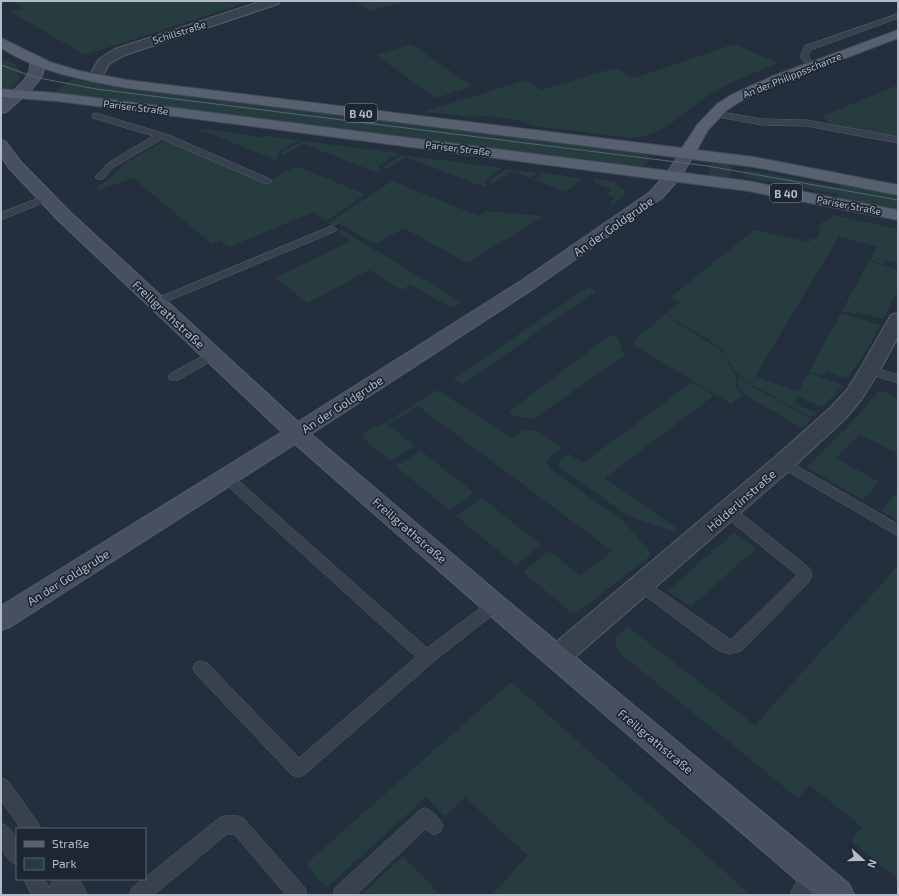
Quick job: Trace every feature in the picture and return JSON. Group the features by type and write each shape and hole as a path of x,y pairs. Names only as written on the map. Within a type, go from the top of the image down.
{"main road":[{"name":"An der Philippsschanze","path":"687,153 702,128 722,107 750,91 811,66 898,34"},
{"name":"Pariser Straße","path":"1,42 10,49 37,61 95,78 127,84 687,153 761,164 898,190"},
{"name":"Pariser Straße","path":"8,94 56,97 113,104 673,176 762,189 898,215"}],"street":[{"name":"Schillstraße","path":"95,78 102,62 108,57 274,1"},
{"path":"1,109 8,94 36,77 38,68 37,61"},
{"name":"Freiligrathstraße","path":"1,145 15,165 94,245 157,302 275,414 557,657 807,885 838,895"},
{"name":"An der Philippsschanze","path":"673,176 687,153"},
{"path":"1,154 15,165"},
{"name":"An der Goldgrube","path":"1,619 298,433 530,283 656,195 673,176"},
{"name":"Hölderlinstraße","path":"557,657 728,511 791,468 854,395 870,370 898,319"}],"lane":[{"path":"811,66 804,56 808,48 898,16"},
{"path":"716,114 762,122 806,123 898,140"},
{"path":"96,116 160,136 267,181"},
{"path":"100,177 111,166 160,136"},
{"path":"1,217 47,198"},
{"path":"157,302 332,229"},
{"path":"174,377 213,355"},
{"path":"870,370 898,379"},
{"path":"791,468 898,531"},
{"path":"226,477 427,658"},
{"path":"641,586 724,646 735,646 804,578 805,574 766,540 728,511"},
{"path":"201,668 298,769 427,658 495,605"},
{"path":"1,786 31,828"},
{"path":"342,895 425,817 434,826"},
{"path":"139,895 224,825 238,825 298,895"},
{"path":"1,832 16,854"},
{"path":"42,891 60,880"},
{"path":"69,880 79,895"}],"green space":[{"path":"13,1 252,1 85,55 11,12 24,8"},
{"path":"354,1 407,1 370,11"},
{"path":"411,44 472,86 436,98 376,55"},
{"path":"734,44 778,63 738,79 723,87 705,98 676,120 656,132 644,136 631,138 534,126 522,121 488,116 472,117 424,112 525,80 541,90 615,68 630,76 638,77"},
{"path":"1,58 16,64 15,67 21,70 20,78 12,88 1,87"},
{"path":"72,79 124,89 644,154 649,156 649,160 646,165 639,166 55,92"},
{"path":"898,85 898,137 831,125 823,116"},
{"path":"206,129 261,137 269,136 299,140 278,152 278,158 275,160 205,131 182,141"},
{"path":"165,140 267,182 296,166 365,194 326,221 314,212 229,247 220,240 212,244 133,178 100,190 97,187 105,182 126,163"},
{"path":"303,141 399,153 378,166 380,172 378,173 304,144 282,156 282,152"},
{"path":"402,155 502,168 485,180 487,188 405,157 385,170 383,167"},
{"path":"712,162 733,164 729,178 707,175"},
{"path":"506,169 538,173 530,178 511,171 493,184 489,181"},
{"path":"744,169 840,187 841,184 898,195 898,210 838,198 838,194 743,177"},
{"path":"543,173 582,179 566,192 535,180"},
{"path":"595,178 614,182 625,191 623,197 612,205 609,203 615,198 607,194 612,189 595,183"},
{"path":"392,181 479,216 487,211 544,216 467,263 404,228 375,244 339,224 333,226 329,223"},
{"path":"832,215 898,229 898,264 885,260 883,264 870,260 877,247 839,236 755,376 798,392 808,373 843,385 824,406 820,406 799,397 794,403 813,412 816,410 817,413 810,417 746,381 734,370 719,347 666,313 680,302 671,297 754,230 810,242 811,238 817,239 822,222 830,220"},
{"path":"342,230 461,302 451,308 410,284 402,290 369,270 308,303 275,278 351,241 338,232"},
{"path":"869,261 898,270 898,290 883,319 858,312 856,315 842,311"},
{"path":"588,287 596,291 462,385 453,379"},
{"path":"841,313 880,325 867,350 847,378 826,371 824,376 809,372"},
{"path":"666,314 677,323 718,348 725,355 728,364 736,375 736,386 742,395 731,404 639,348 634,347 633,341"},
{"path":"610,335 618,338 624,356 533,419 514,416 509,412"},
{"path":"738,376 745,382 809,418 810,420 803,427 800,427 744,394 738,386"},
{"path":"692,382 714,395 605,478 676,528 678,532 653,525 627,515 558,466 559,461 569,454 583,463"},
{"path":"437,390 512,438 524,430 537,431 561,448 550,456 547,462 550,469 623,521 650,552 650,556 578,612 571,612 523,572 549,551 581,576 612,551 418,406 388,425 415,446 390,461 365,440 363,436 368,430 385,423"},
{"path":"883,391 898,398 898,454 860,434 836,458 879,482 863,500 806,467 849,426 878,392"},
{"path":"421,451 474,493 449,510 396,466"},
{"path":"897,492 898,493 898,521 881,511"},
{"path":"482,498 541,545 515,565 456,516"},
{"path":"733,533 756,548 691,607 668,591"},
{"path":"898,566 898,879 851,841 862,827 810,785 798,798 621,654 616,646 616,638 628,627 755,725"},
{"path":"511,682 751,895 491,895 528,856 465,797 445,816 426,797 326,888 306,864"},
{"path":"403,856 440,895 362,895"}],"tram line":[{"path":"1,65 34,77 96,89 708,166 898,200"}]}
